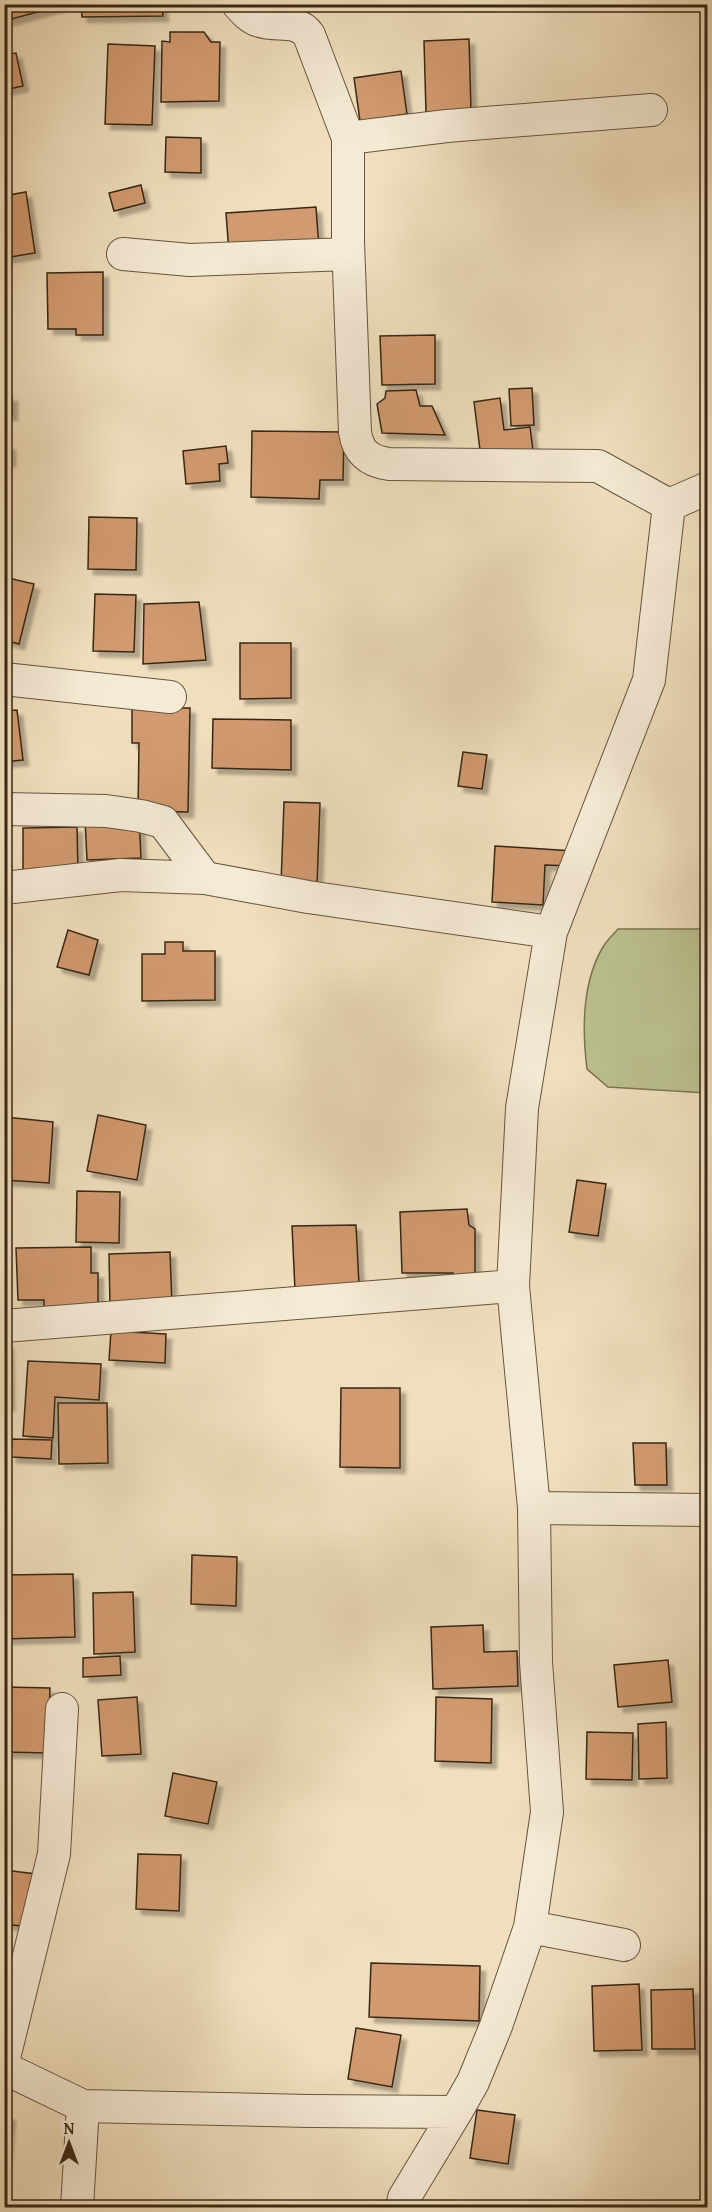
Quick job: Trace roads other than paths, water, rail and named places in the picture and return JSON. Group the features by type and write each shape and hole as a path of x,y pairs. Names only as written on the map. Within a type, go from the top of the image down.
{"street":[{"path":"238,4 246,13 259,21 295,25 305,30 309,35 348,138 348,254 355,432 357,444 363,454 378,462 389,464 598,466 669,505"},
{"path":"348,138 447,126 651,110"},
{"path":"123,254 190,260 348,254"},
{"path":"669,505 708,488"},
{"path":"402,2208 404,2198 472,2082 496,2026 530,1927 548,1812 536,1662 534,1508 513,1286 522,1108 551,932 649,680 669,505"},
{"path":"4,679 170,697"},
{"path":"4,809 106,811 163,822 205,878"},
{"path":"4,888 121,875 205,878 308,897 551,932"},
{"path":"4,1326 513,1286"},
{"path":"534,1508 708,1510"},
{"path":"4,2058 54,1854 62,1709"},
{"path":"530,1927 624,1945"},
{"path":"4,2068 83,2106 456,2112"},
{"path":"77,2208 83,2106"}]}
